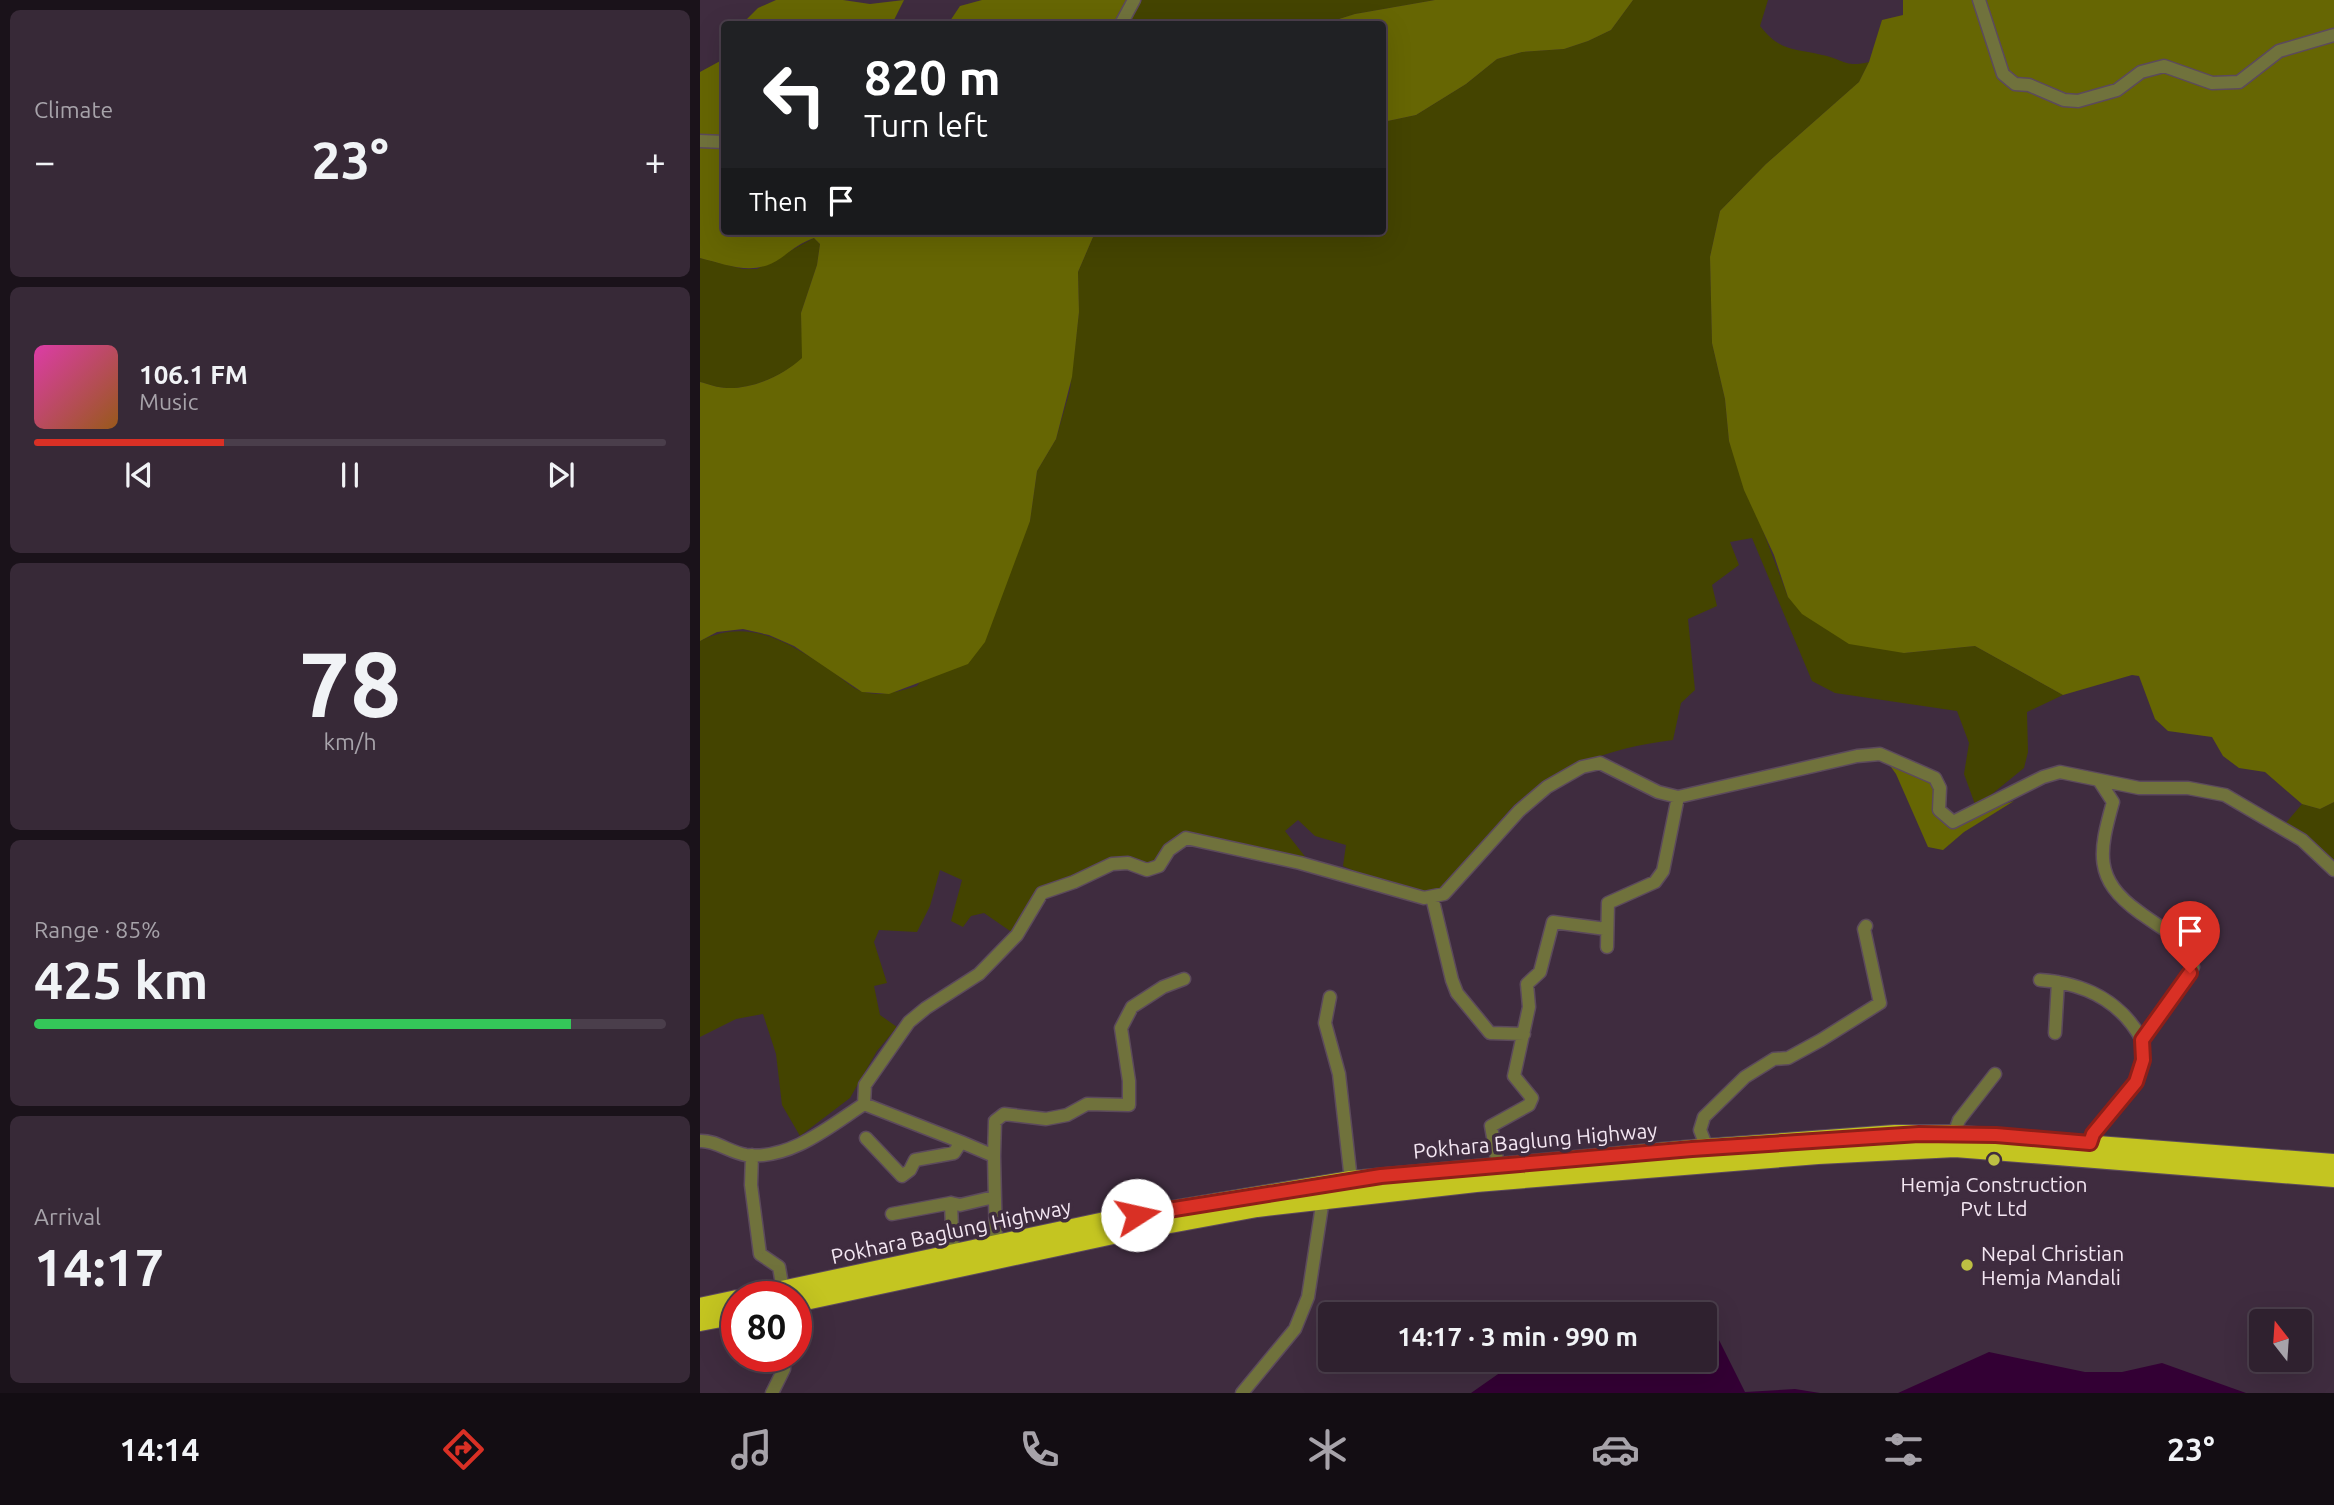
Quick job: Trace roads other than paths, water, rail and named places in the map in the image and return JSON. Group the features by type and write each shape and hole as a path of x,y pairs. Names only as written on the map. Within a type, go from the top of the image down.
{"highway":[{"name":"Pokhara Baglung Highway","path":"812,1284 1105,1221 1351,1180 1707,1148 1895,1134 1954,1134 2334,1163"},
{"name":"Pokhara Baglung Highway","path":"812,1300 1127,1232 1323,1199 1476,1182 1928,1149 2068,1156 2334,1178"},
{"path":"700,1307 721,1302"},
{"path":"700,1322 721,1318"}],"street":[{"path":"1123,21 1135,0"},
{"path":"1979,0 2003,74 2015,84 2029,85 2064,100 2078,101 2117,90 2141,72 2164,66 2213,83 2239,82 2279,51 2334,35"},
{"path":"700,141 721,142"},
{"path":"864,1104 865,1085 909,1022 926,1007 979,974 1017,935 1042,893 1074,883 1100,868 1128,863 1147,870 1159,866 1176,843 1195,839 1300,863 1404,895 1432,897 1444,894 1462,877 1519,811 1547,788 1582,767 1600,763 1658,792 1678,797 1857,755 1880,754 1935,778 1940,788 1939,810 1953,822 2043,777 2060,772 2139,788 2188,788 2225,794 2302,840 2334,870"},
{"path":"2100,782 2113,802 2102,858 2110,885 2126,903 2164,931 2190,944 2189,954 2193,967 2142,1040"},
{"path":"1607,947 1608,903 1655,882 1663,871 1678,797"},
{"path":"1432,897 1457,993 1490,1033 1524,1034"},
{"path":"1498,1165 1491,1126 1529,1105 1531,1098 1514,1076 1529,1007 1527,984 1539,972 1553,922 1606,929"},
{"path":"1707,1148 1700,1130 1704,1117 1745,1077 1774,1059 1788,1058 1821,1040 1880,1003 1864,929 1866,926"},
{"path":"996,1245 995,1121 1004,1114 1046,1119 1067,1115 1087,1104 1129,1105 1129,1081 1121,1028 1132,1007 1163,987 1184,979"},
{"path":"2040,979 2058,982 2112,1002 2132,1021 2142,1040 2141,1073 2093,1134 2090,1143"},
{"path":"2055,1033 2058,982"},
{"path":"1330,997 1325,1023 1339,1074 1351,1180"},
{"path":"1954,1134 1959,1120 1995,1074"},
{"path":"864,1104 994,1156"},
{"path":"700,1141 709,1140 725,1150 768,1156 800,1144 864,1104"},
{"path":"866,1138 902,1176 910,1170 915,1160 954,1153 961,1142"},
{"path":"752,1155 751,1185 760,1254 779,1267 781,1281"},
{"path":"892,1214 951,1203 960,1205 995,1197"},
{"path":"1242,1393 1295,1329 1308,1297 1323,1199"},
{"path":"951,1203 953,1254"},
{"path":"772,1393 782,1372"}],"place":[{"name":"Hemja Construction Pvt Ltd","path":"1994,1160"},
{"name":"Nepal Christian Hemja Mandali","path":"1967,1265"}]}
